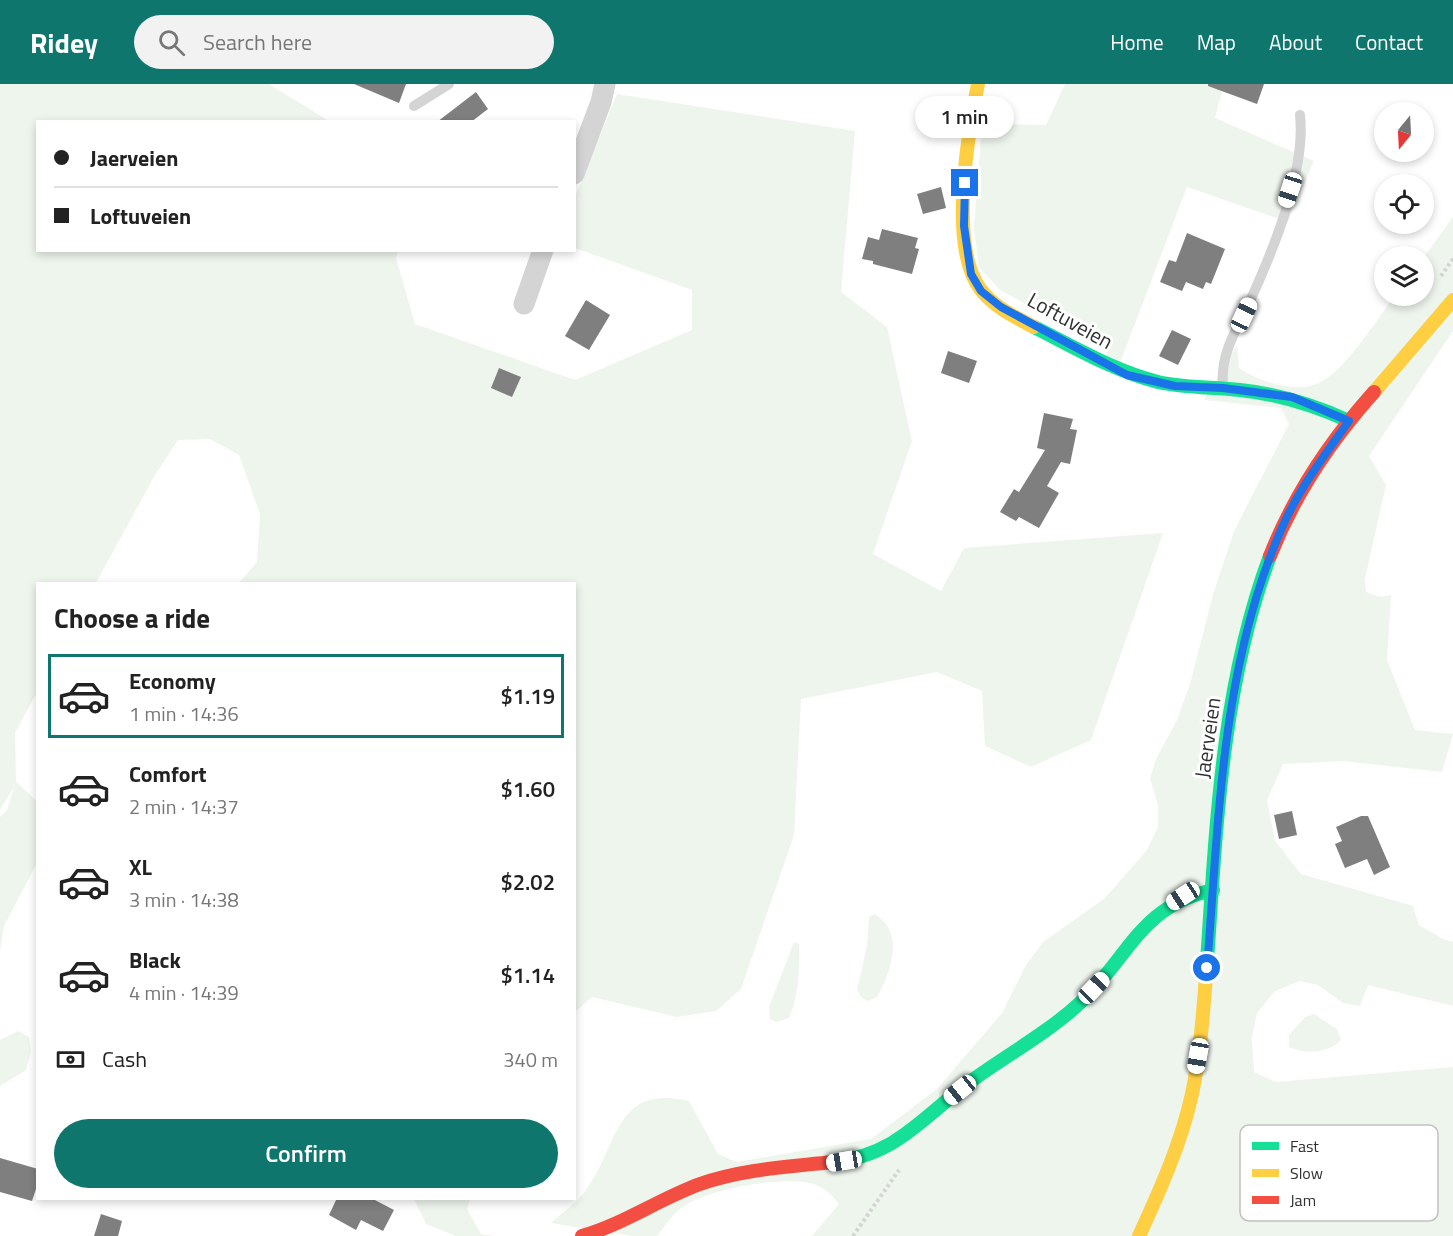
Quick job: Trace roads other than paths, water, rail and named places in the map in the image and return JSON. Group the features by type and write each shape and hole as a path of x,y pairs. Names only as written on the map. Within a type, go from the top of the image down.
{"street":[{"path":"576,169 601,102 604,84"},
{"name":"Loftuveien","path":"978,84 967,158 964,226 968,261 981,291 1024,321 1127,375 1175,386 1223,388 1292,397 1349,421"},
{"path":"524,304 542,252"},
{"name":"Jaerveien","path":"1139,1236 1180,1135 1192,1093 1201,1037 1228,735 1243,647 1263,574 1286,520 1302,490 1349,421 1453,300"},
{"path":"582,1236 619,1224 682,1191 720,1178 859,1159 880,1151 972,1080 1062,1018 1105,978 1149,920 1183,896 1213,890"}],"lane":[{"path":"414,106 449,84"},
{"path":"1223,388 1225,356 1260,276 1298,168 1302,145 1300,115"}]}
